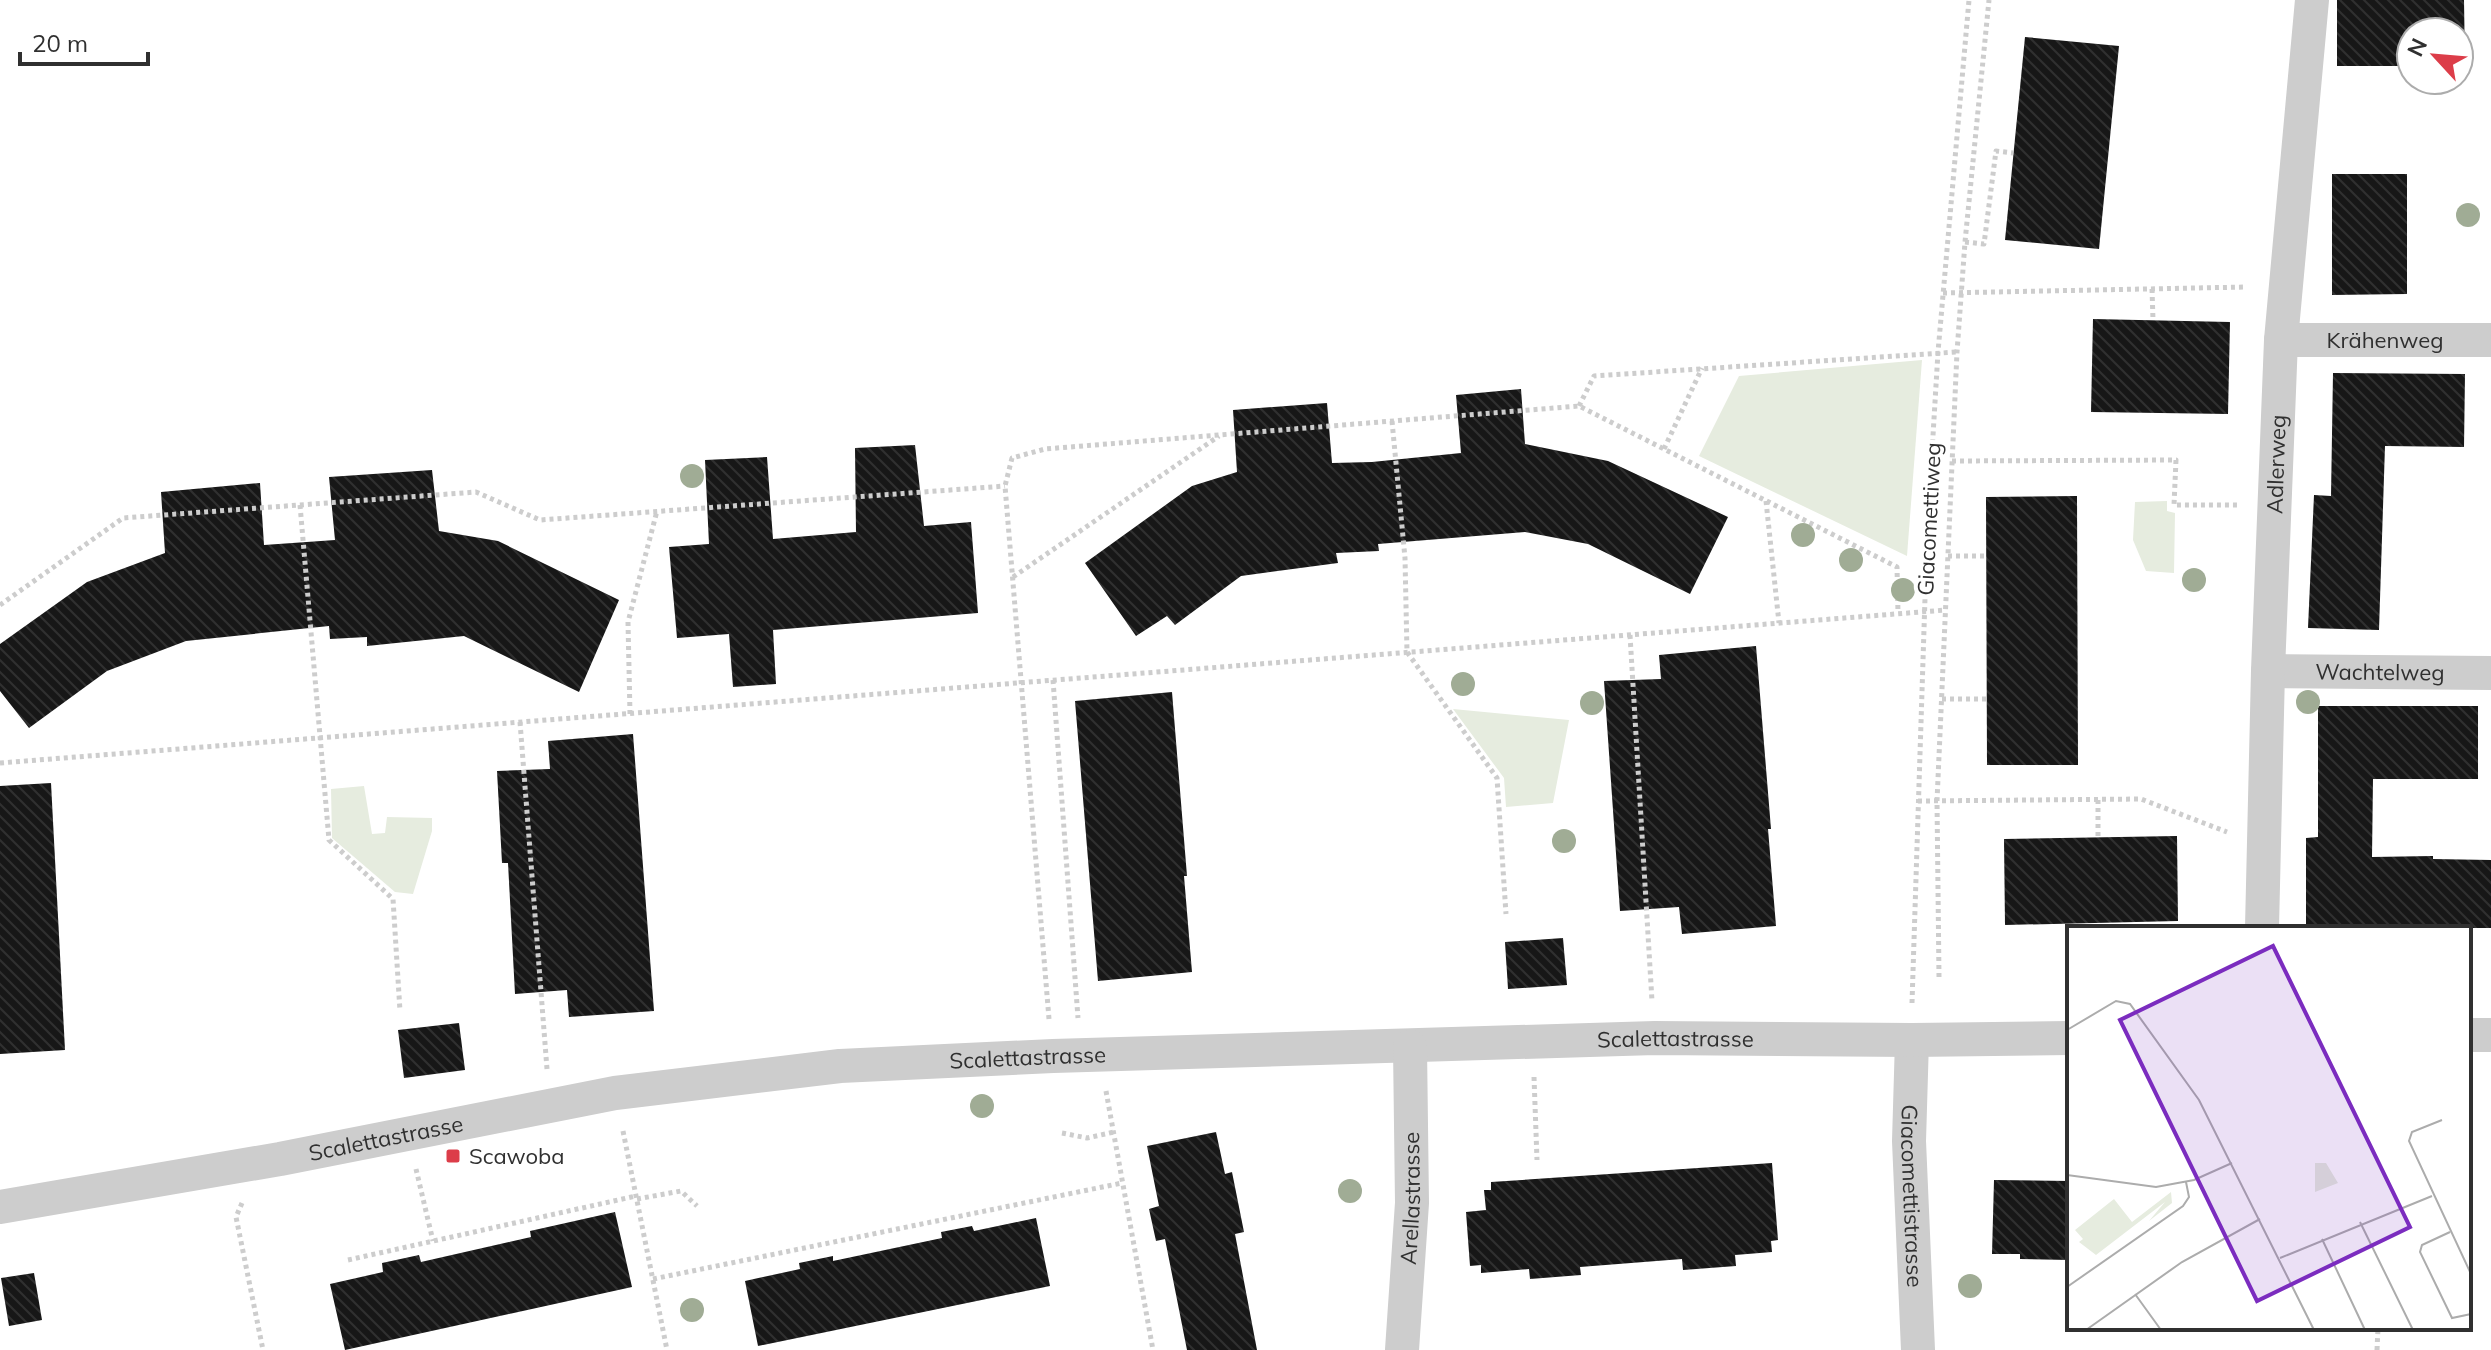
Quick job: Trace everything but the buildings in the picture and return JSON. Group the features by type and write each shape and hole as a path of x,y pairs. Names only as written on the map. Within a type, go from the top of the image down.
{"street":[{"name":"Adlerweg","path":"2262,926 2281,340 2312,0"},
{"name":"Krähenweg","path":"2281,340 2491,340"},
{"name":"Wachtelweg","path":"2268,671 2491,673"},
{"name":"Scalettastrasse","path":"0,1207 253,1164 615,1093 840,1066 1655,1038 2067,1038"},
{"name":"Giacomettistrasse","path":"1912,1040 1909,1141 1918,1350"},
{"name":"Arellastrasse","path":"1402,1350 1412,1203 1410,1047"}],"path":[{"name":"Giacomettiweg","path":"1912,1040 1924,611 1938,352 1969,0"},
{"name":"Giacomettiweg","path":"1939,977 1937,801 1957,352 1989,0"},
{"path":"1965,242 1984,244 1996,151 2013,153"},
{"path":"1943,293 2286,286"},
{"path":"2152,289 2153,320"},
{"path":"1579,406 1594,376 1957,352"},
{"path":"1664,449 1702,368"},
{"path":"1153,1350 1114,1132 1078,1056 1021,683 1005,486 1012,458 1045,449 1579,406 1897,567 1898,613"},
{"path":"1392,421 1405,558 1407,652 1497,778 1506,914"},
{"path":"1012,577 1220,435"},
{"path":"1952,461 2176,460 2174,505 2274,505"},
{"path":"0,605 123,518 476,492 540,520 1005,486"},
{"path":"1766,501 1779,623"},
{"path":"300,505 329,840 393,899 400,1011"},
{"path":"630,714 628,622 657,511"},
{"path":"1948,556 1986,556"},
{"path":"0,763 1946,610"},
{"path":"1630,635 1655,1038"},
{"path":"1053,680 1078,1056"},
{"path":"1942,699 1987,699"},
{"path":"520,722 550,1106"},
{"path":"1918,801 2141,799 2238,835 2264,836"},
{"path":"2098,800 2098,837"},
{"path":"1533,1043 1537,1160"},
{"path":"615,1093 667,1350"},
{"path":"1062,1133 1087,1138 1114,1132"},
{"path":"407,1133 433,1241"},
{"path":"653,1279 1122,1183"},
{"path":"348,1260 636,1197 681,1191 697,1206"},
{"path":"543,1216 546,1227"},
{"path":"236,1217 263,1350"},
{"path":"398,1249 400,1259"},
{"path":"2377,1350 2378,1330"}],"shaded area":[{"path":"1922,360 1907,556 1699,456 1739,376"},
{"path":"2167,501 2167,511 2175,513 2174,573 2146,571 2133,540 2135,502"},
{"path":"1453,709 1569,720 1553,803 1506,807 1504,778"},
{"path":"364,786 372,834 385,833 387,817 432,818 432,831 413,894 395,892 332,838 331,789"}],"place":[{"name":"Scawoba","path":"453,1156"}]}
